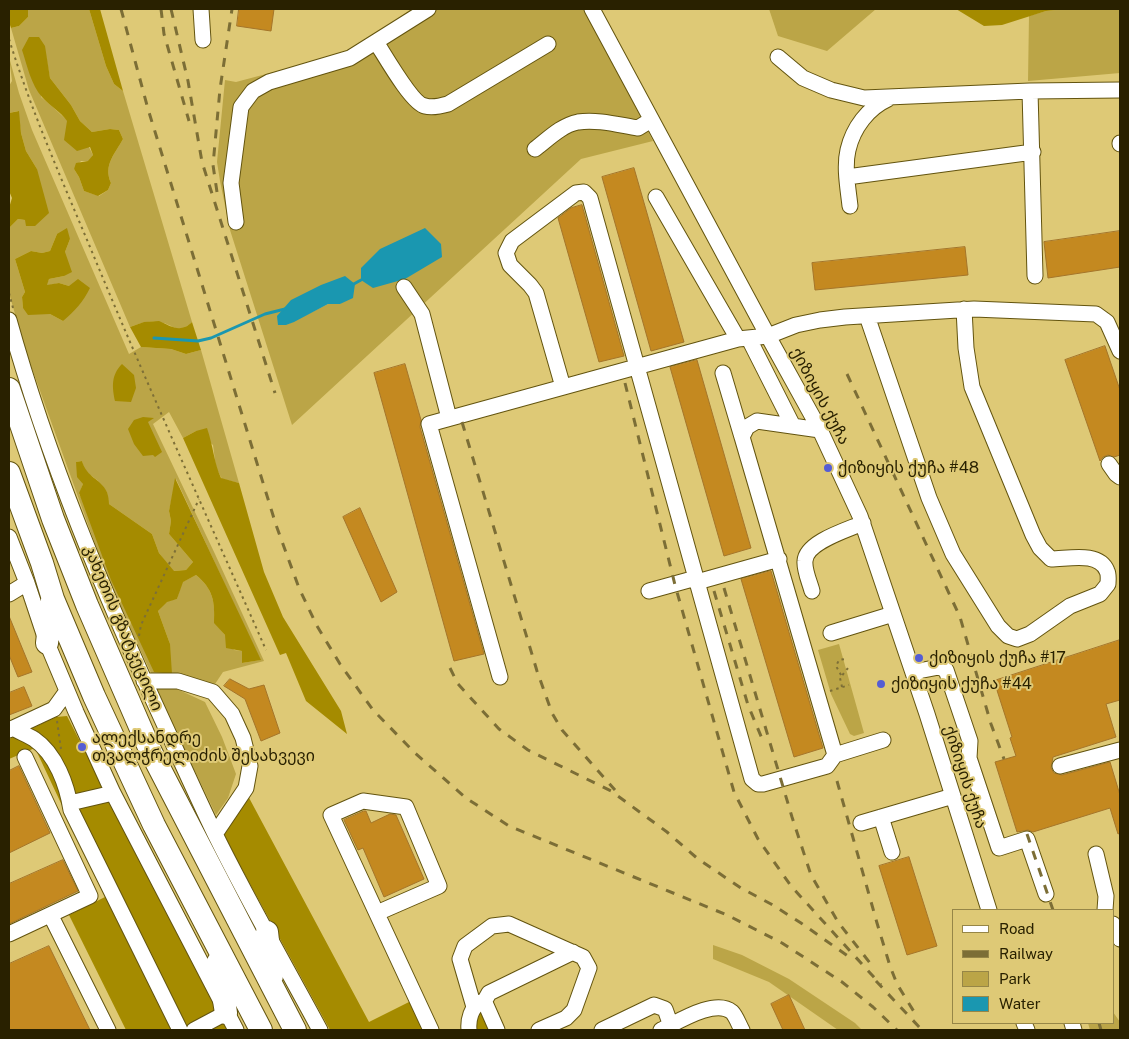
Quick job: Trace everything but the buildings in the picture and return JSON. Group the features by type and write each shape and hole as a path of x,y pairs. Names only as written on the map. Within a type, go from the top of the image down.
{"highway":[{"name":"კახეთის გზატკეცილი","path":"9,389 30,457 56,528 87,605 151,752 295,1030"},
{"path":"9,473 42,563 52,599 94,696 131,777 215,944 261,1030"},
{"path":"47,643 52,599"},
{"path":"267,932 274,989"},
{"path":"215,944 231,1022"}],"street":[{"path":"201,9 203,40"},
{"path":"236,222 230,182 241,107 253,91 269,82 350,58 428,9"},
{"name":"ქიზიყის ქუჩა","path":"592,9 820,430 863,523 989,909"},
{"path":"376,42 414,99 423,106 448,104 548,44"},
{"path":"778,57 803,78 831,90 864,98 1120,90"},
{"path":"1030,92 1035,276"},
{"path":"850,206 847,178 848,151 857,127 876,104 894,97"},
{"path":"535,149 558,131 578,122 602,122 638,128 651,120"},
{"path":"847,178 1033,152"},
{"path":"563,387 536,293 510,265 506,253 512,241 576,193 584,192 590,198 752,779 758,784 764,784 790,777 826,766 835,755 883,740"},
{"path":"656,197 744,338 793,426"},
{"path":"404,287 422,314 449,418"},
{"path":"867,316 928,498 953,554 998,626 1008,636 1017,639 1030,634 1070,606 1100,594 1108,584 1107,571 1098,561 1083,556 1068,559 1051,558 1040,548 972,387 966,348 964,309"},
{"path":"500,677 430,424 637,366 744,338 768,336 796,325 820,320 964,309 1096,314 1107,322 1120,350"},
{"name":"კახეთის გზატკეცილი","path":"9,320 18,355 66,490 100,580 144,681 215,834 320,1030"},
{"path":"723,373 835,755"},
{"path":"742,437 747,426 757,421 820,430"},
{"path":"1109,464 1116,474 1120,476"},
{"path":"812,592 804,562 808,551 821,541 863,523"},
{"path":"9,537 47,643 113,793 231,1022 194,1030"},
{"path":"649,591 779,559"},
{"path":"9,594 27,583"},
{"path":"831,633 893,614"},
{"path":"912,672 939,668 946,670 970,742 969,758 999,848 1028,839 1046,894"},
{"path":"144,681 178,681 213,692 232,714 243,738 250,766 246,788 215,834"},
{"path":"11,729 54,709 67,691"},
{"path":"54,709 76,712"},
{"path":"11,729 34,740 46,750 65,785 71,810 180,1030"},
{"path":"1060,766 1120,750"},
{"path":"9,934 51,916 90,896 26,758"},
{"path":"70,803 113,793"},
{"path":"861,823 953,796"},
{"path":"376,912 439,886 406,807 363,802 331,815 376,912 431,1030"},
{"path":"881,817 892,852"},
{"path":"1096,854 1106,896 1105,909"},
{"path":"51,916 108,1030"},
{"path":"497,1030 479,1004 460,959 465,946 492,926 509,924 583,957 589,968 574,1010 566,1018 539,1030"},
{"path":"1114,926 1120,939"},
{"path":"469,1030 468,1024 479,1004 489,993 573,952"},
{"path":"602,1030 654,1005 665,1009 666,1028 710,1008 722,1007 733,1013 742,1030"}],"path":[{"path":"9,39 25,92 62,182 155,401 266,650"},
{"path":"139,639 141,625 199,498"},
{"path":"842,687 841,675 836,666 839,660 845,659"},
{"path":"841,675 848,668"},
{"path":"818,694 849,685"},
{"path":"54,709 62,753"}],"green space":[{"path":"28,9 89,9 106,66 114,84 123,91 192,322 187,326 179,329 164,323 151,322 130,327 29,90 11,28 19,26 28,17","holes":["44,46 50,78 71,105 80,121 92,132 110,129 119,130 123,139 109,165 108,171 111,183 108,190 99,196 84,191 74,169 81,161 89,161 93,155 89,147 70,124 41,97"]},
{"path":"411,9 586,9 653,141 581,159 292,425 230,230 220,181 217,162 225,80 236,82 353,51","holes":["355,284 340,304 328,304 286,325"]},
{"path":"769,9 876,9 827,51 778,36"},
{"path":"1120,9 1120,73 1028,81 1029,16 1046,11"},
{"path":"9,57 32,130 129,354 141,347 171,349 186,354 201,350 239,483 222,479 216,468 213,445 196,431 183,438 169,412 153,424 264,661 223,672 215,684 184,678 152,675 109,583 25,349 9,293 9,228 18,219 25,220 37,169 26,151 18,111 9,113 9,86 12,81","holes":["57,234 70,239 65,252 64,276 49,279 46,286 59,283 69,286 63,321 50,314 23,308 22,297 25,292 15,259 31,251 42,253 50,251","82,461 85,471 97,480 107,492 109,504 152,534 159,553 173,571 186,570 193,562 169,534 171,521 169,511 176,479 260,660 242,663 242,651 234,650 214,622 212,596 206,585 196,575 182,582 177,599 167,601 158,611 170,644 79,494 83,484 76,462"]},
{"path":"839,644 864,733 854,736 850,734 831,694 818,650"},
{"path":"155,688 177,689 205,702 222,737 236,774 228,798 216,815"},
{"path":"713,945 742,955 789,979 855,1023 862,1030 838,1030 769,982 713,959"},
{"path":"1114,1013 1120,1022 1120,1030 1090,1030 1088,1024 1114,1024"}],"shaded area":[{"path":"9,9 28,9 28,17 19,26 11,28"},
{"path":"89,9 100,9 123,91 114,84 106,66"},
{"path":"956,9 1065,9 1046,11 1002,25 984,26"},
{"path":"29,37 39,37 45,46 50,78 71,105 80,121 92,132 110,129 119,130 123,139 109,165 108,171 111,183 108,190 98,196 84,191 74,169 76,163 88,161 93,155 90,147 77,151 64,140 67,121 42,97 32,81 22,50"},
{"path":"19,111 21,133 26,151 37,169 49,213 35,226 26,226 25,220 18,219 9,228 9,208 12,198 9,191 9,113"},
{"path":"67,228 70,239 65,252 72,272 49,279 47,285 59,283 69,286 78,279 90,288 85,298 63,321 50,314 28,315 23,308 22,297 25,292 15,259 31,251 42,253 50,251 57,234"},
{"path":"159,321 176,328 184,327 192,322 201,350 186,354 171,349 141,347 130,327 144,322"},
{"path":"122,364 134,375 136,388 131,402 115,401 113,381 118,368"},
{"path":"143,417 154,418 148,422 162,452 155,457 153,455 143,456 134,444 128,429 134,420"},
{"path":"207,428 221,478 239,483 264,572 283,617 341,711 347,734 306,701 286,653 280,655 183,438"},
{"path":"82,461 90,475 104,487 109,504 152,534 159,553 174,571 186,570 193,562 169,534 171,521 169,511 175,478 261,660 242,663 242,651 226,648 225,635 214,623 212,596 206,585 196,575 183,582 177,599 167,602 158,611 170,644 172,674 154,672 111,580 79,493 83,484 77,477 76,462"},
{"path":"67,716 227,1030 126,1030 69,915 105,897 35,748 9,759 9,739 56,717"},
{"path":"247,794 369,1022 413,1000 426,1030 330,1030 222,833 235,818"},
{"path":"481,1010 492,1030 475,1030"}],"water":[{"path":"425,228 441,244 442,257 405,279 373,288 361,280 361,268 380,249"},
{"path":"345,276 355,284 353,298 340,304 328,304 294,322 278,325 277,316 291,300 321,285"}],"waterway":[{"path":"352,285 361,280"},
{"path":"154,338 198,341 211,338 265,314 285,309"}],"railway":[{"path":"121,9 148,109 276,525 299,588 317,626 340,664 373,710 415,753 466,798 509,826 727,915 782,943 842,982 873,1007 897,1030"},
{"path":"161,9 164,34 189,121"},
{"path":"171,9 188,81 202,162 275,393"},
{"path":"217,192 213,165 220,89 232,9"},
{"path":"847,374 960,617 991,724 1004,759"},
{"path":"625,383 675,585 734,792 758,839 791,886 881,985"},
{"path":"462,422 537,671 552,713 562,730 615,790"},
{"path":"724,588 811,875 838,922 870,963"},
{"path":"714,591 748,705 763,741"},
{"path":"450,668 458,684 499,729 528,750 611,791 667,832 698,859 741,888 801,923 852,959"},
{"path":"837,781 890,966 897,984 916,1015"},
{"path":"1027,834 1053,909"},
{"path":"876,981 922,1030"},
{"path":"1099,1024 1101,1030"}],"place":[{"name":"ქიზიყის ქუჩა #48","path":"828,468"},
{"name":"ქიზიყის ქუჩა #17","path":"919,658"},
{"name":"ქიზიყის ქუჩა #44","path":"881,684"},
{"name":"ალექსანდრე თვალჭრელიძის შესახვევი","path":"82,747"}]}
